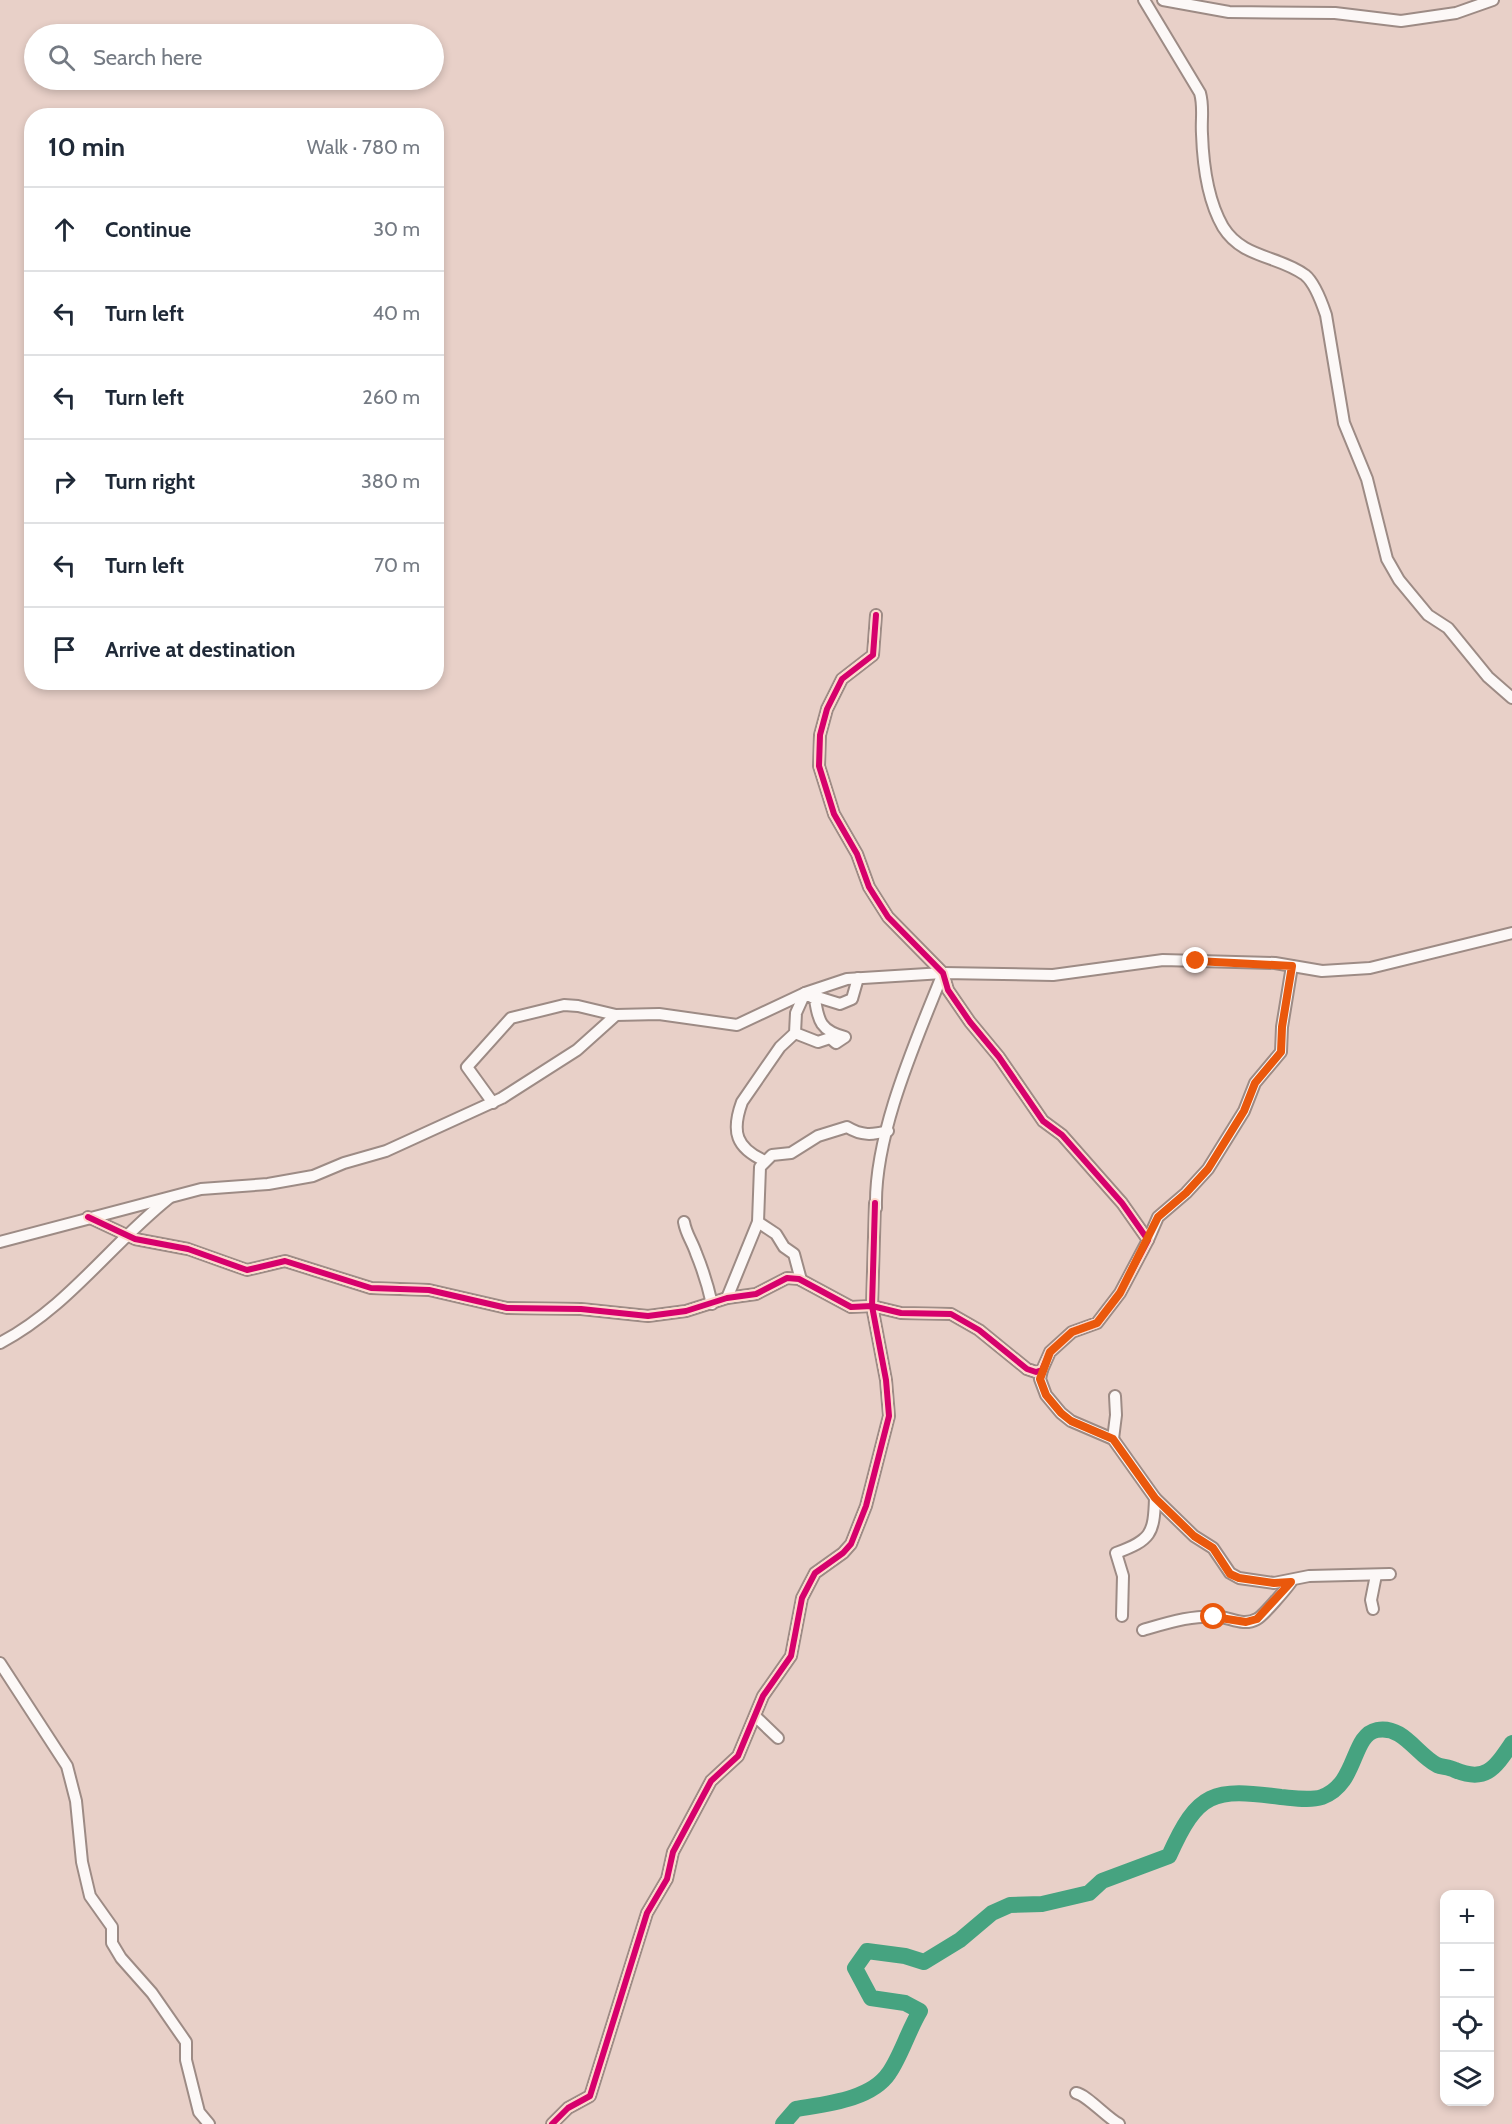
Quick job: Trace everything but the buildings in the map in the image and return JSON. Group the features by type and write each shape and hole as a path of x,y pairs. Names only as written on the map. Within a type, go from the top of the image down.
{"street":[{"path":"1143,0 1200,93 1204,107 1202,132 1208,184 1223,227 1248,252 1306,276 1321,302 1326,315 1344,423 1368,479 1387,559 1399,580 1428,615 1448,628 1488,677 1512,698"},
{"path":"1163,0 1229,12 1335,13 1401,21 1456,13 1494,0"},
{"path":"876,615 873,655 842,679 827,709 820,735 819,766 834,814 857,854 870,887 888,917 943,973 948,990 969,1022 999,1057 1043,1121 1062,1135 1128,1211 1148,1240"},
{"path":"493,1103 478,1079 467,1067 511,1018 564,1005 616,1015 659,1014 737,1025 805,993 858,978 943,973 1053,975 1163,960 1275,963 1322,971 1370,968 1512,933"},
{"path":"1292,966 1282,1027 1281,1052 1255,1083 1244,1111 1208,1169 1186,1193 1158,1217 1120,1293 1097,1323 1072,1332 1050,1352 1040,1379 1046,1395 1061,1413 1071,1421 1113,1439 1155,1498 1194,1536 1213,1548 1230,1574 1239,1578 1274,1583 1291,1582 1309,1576 1390,1574"},
{"path":"552,2124 568,2108 590,2096 647,1912 667,1879 673,1852 711,1781 738,1756 763,1696 791,1656 802,1598 815,1573 843,1553 851,1544 866,1506 889,1416 886,1380 872,1306 877,1257 875,1203 880,1160 900,1081 943,973"},
{"path":"805,993 840,1004 852,999 858,978"},
{"path":"765,1161 748,1154 739,1142 738,1112 742,1102 780,1047 795,1033 796,1013 805,993"},
{"path":"795,1033 818,1042 830,1038 836,1043 845,1037 830,1033 818,1019 815,999 805,993"},
{"path":"0,1242 201,1189 268,1184 314,1176 344,1162 386,1150 493,1103 578,1050 616,1015"},
{"path":"727,1298 758,1222 760,1167 765,1161 772,1155 791,1153 818,1136 848,1127 859,1134 873,1135 888,1131"},
{"path":"0,1343 22,1332 55,1307 128,1233 172,1196"},
{"path":"128,1207 132,1215 128,1233"},
{"path":"88,1217 128,1233 188,1249 247,1270 285,1261 371,1288 429,1290 507,1308 581,1309 648,1316 712,1304 727,1298 756,1294 787,1278 801,1280 851,1307 872,1306 901,1313 951,1314 979,1330 1020,1365 1036,1372 1042,1370"},
{"path":"684,1222 686,1235 695,1249 707,1282 712,1304"},
{"path":"758,1222 776,1234 784,1247 794,1254 801,1280"},
{"path":"1113,1439 1116,1415 1115,1396"},
{"path":"1122,1616 1123,1576 1116,1553 1147,1538 1155,1520 1155,1498"},
{"path":"1373,1609 1371,1600 1376,1575"},
{"path":"1143,1630 1165,1623 1202,1617 1246,1622 1257,1619 1291,1582"},
{"path":"0,1663 15,1682 67,1766 76,1801 82,1862 90,1896 112,1927 112,1943 121,1958 152,1993 186,2042 186,2060 200,2112 209,2124"},
{"path":"756,1717 778,1738"},
{"path":"1076,2093 1082,2094 1096,2108 1119,2124"}],"waterway":[{"path":"783,2124 796,2109 833,2103 871,2089 889,2073 897,2059 920,2011 905,2003 871,1998 855,1968 867,1951 905,1956 924,1962 960,1940 992,1913 1010,1905 1042,1904 1089,1893 1102,1881 1169,1856 1189,1818 1199,1806 1210,1799 1239,1793 1302,1799 1322,1797 1334,1791 1342,1782 1362,1741 1377,1730 1386,1730 1402,1736 1437,1765 1475,1775 1489,1771 1495,1766 1512,1743"}],"cycle path":[{"path":"88,1217 135,1239 188,1249 247,1270 285,1261 371,1288 429,1290 507,1308 581,1309 648,1316 686,1311 727,1298 756,1294 787,1278 799,1279 851,1307 872,1306 901,1313 951,1314 979,1330 1027,1369 1036,1372 1042,1370 1050,1352 1072,1332 1097,1323 1120,1293 1148,1240 1122,1203 1062,1135 1043,1121 999,1057 970,1022 948,990 943,973 888,917 869,887 857,854 834,814 819,766 820,735 827,709 842,679 873,655 876,615"},
{"path":"552,2124 568,2108 590,2096 647,1913 667,1879 673,1852 711,1781 738,1756 763,1696 791,1656 802,1598 815,1573 843,1553 851,1544 866,1506 889,1416 886,1380 872,1306 875,1203"}],"route":[{"path":"1196,961 1275,963 1292,966 1282,1027 1281,1052 1255,1083 1244,1111 1208,1169 1186,1193 1158,1217 1120,1293 1097,1323 1072,1332 1050,1352 1040,1379 1046,1395 1061,1413 1088,1430 1113,1439 1155,1498 1194,1536 1213,1548 1230,1574 1239,1578 1274,1583 1291,1582 1257,1619 1236,1622 1214,1617"}]}
